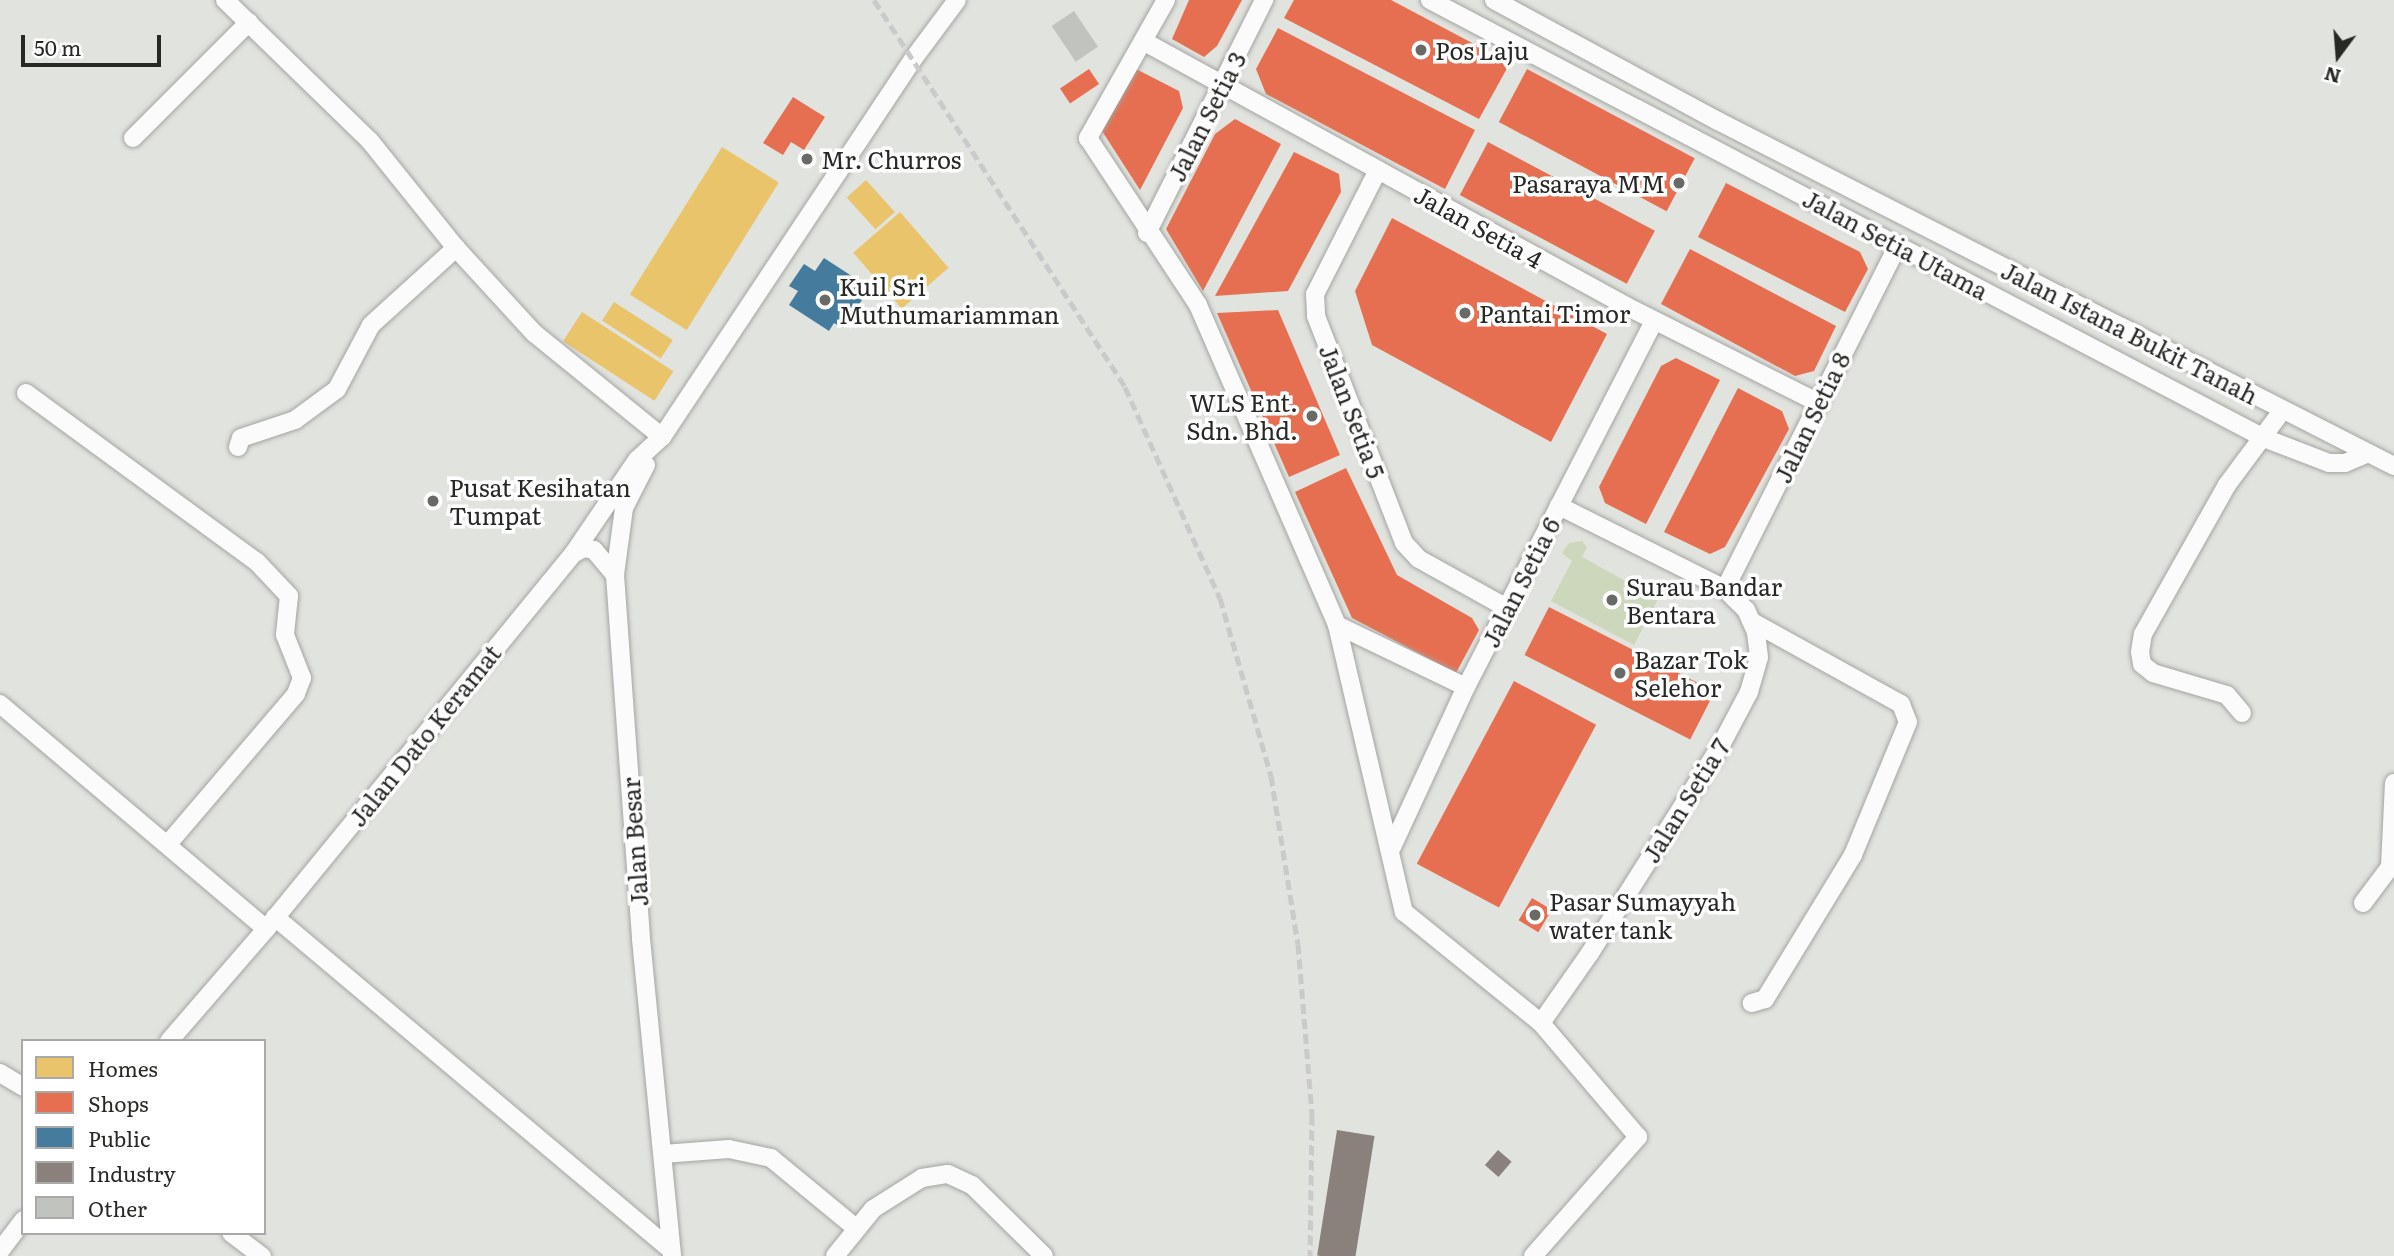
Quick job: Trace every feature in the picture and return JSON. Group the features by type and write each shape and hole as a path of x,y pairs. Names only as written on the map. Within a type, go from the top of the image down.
{"street":[{"path":"225,0 370,142 456,248 534,333 662,438 914,58 957,0"},
{"path":"1166,0 1087,135 1147,233 1198,305 1337,625 1392,847 1400,900 1414,924 1541,1023 1638,1137 1533,1256"},
{"name":"Jalan Setia 3","path":"1147,233 1264,0"},
{"name":"Jalan Setia Utama","path":"1430,0 2264,438 2329,463 2345,463 2368,453"},
{"name":"Jalan Istana Bukit Tanah","path":"1494,0 1718,121 2394,466"},
{"path":"133,138 249,22"},
{"name":"Jalan Setia 4","path":"1143,41 1654,321 1819,403"},
{"name":"Jalan Setia 5","path":"1378,170 1315,294 1316,316 1404,542 1419,559 1507,608"},
{"name":"Jalan Setia 8","path":"1726,589 1898,245"},
{"path":"238,447 241,438 295,420 337,389 372,325 456,248"},
{"name":"Jalan Setia 6","path":"1392,847 1466,687 1654,321"},
{"path":"26,393 257,562 289,597 285,635 302,678 296,694 168,844"},
{"path":"2242,713 2227,695 2153,673 2141,664 2140,652 2143,634 2227,485 2282,411"},
{"name":"Jalan Dato Keramat","path":"171,1039 270,923 573,554 636,460 662,438"},
{"name":"Jalan Besar","path":"662,438 628,497 615,575 641,939 672,1253"},
{"name":"Jalan Setia 7","path":"1541,1023 1590,953 1744,703 1759,657 1751,621 1726,589 1559,506"},
{"path":"573,554 584,548 593,550 615,575"},
{"path":"1751,621 1901,704 1909,722 1853,855 1765,999 1752,1003"},
{"path":"1337,625 1466,687"},
{"path":"0,704 168,844 270,923 672,1253"},
{"path":"2362,903 2390,867 2394,783"},
{"path":"0,1073 21,1086"},
{"path":"663,1154 729,1149 771,1158 856,1228"},
{"path":"835,1256 873,1209 914,1183 948,1174 972,1185 1044,1256"},
{"path":"0,1251 21,1223"},
{"path":"234,1235 262,1256"}],"green space":[{"path":"1582,541 1587,547 1582,557 1658,599 1634,645 1551,601 1572,561 1562,553 1569,543"}],"building: Homes":[{"path":"722,147 779,183 687,330 630,295"},
{"path":"866,180 895,212 875,229 847,197"},
{"path":"900,212 949,268 902,309 853,253"},
{"path":"614,302 673,340 661,359 602,320"},
{"path":"582,312 673,371 654,401 563,341"}],"building: Shops":[{"path":"1189,0 1242,0 1217,46 1204,57 1172,39"},
{"path":"1294,0 1391,0 1510,63 1479,119 1284,18"},
{"path":"1278,28 1475,130 1445,189 1266,94 1256,69"},
{"path":"1089,69 1099,84 1070,103 1060,89"},
{"path":"1136,69 1179,91 1183,108 1140,190 1102,131"},
{"path":"1527,69 1695,158 1667,211 1499,122"},
{"path":"793,97 825,117 804,150 791,142 783,155 763,143"},
{"path":"1235,119 1281,144 1203,291 1166,229 1215,134"},
{"path":"1488,142 1655,231 1627,284 1460,195"},
{"path":"1294,152 1339,174 1341,192 1288,291 1215,296"},
{"path":"1726,183 1860,252 1868,269 1845,312 1698,237"},
{"name":"Pantai Timor","path":"1392,218 1607,334 1551,442 1372,345 1355,291"},
{"path":"1690,249 1836,326 1814,371 1795,376 1661,304"},
{"path":"1278,310 1340,455 1289,477 1217,313"},
{"path":"1676,358 1720,380 1646,524 1605,503 1599,487 1661,366"},
{"path":"1738,388 1782,411 1789,429 1725,547 1710,554 1664,532"},
{"path":"1346,468 1397,575 1472,618 1479,630 1456,673 1352,618 1295,492"},
{"name":"Bazar Tok Selehor","path":"1549,607 1715,691 1690,740 1524,655"},
{"path":"1514,681 1596,725 1499,907 1417,864"},
{"name":"Pasar Sumayyah water tank","path":"1532,898 1552,910 1538,932 1519,920"}],"building: Public":[{"path":"824,258 861,282 854,294 862,300 843,328 834,323 829,331 789,305 798,291 789,286 804,264 815,271"}],"building: Industry":[{"path":"1337,1130 1375,1136 1356,1256 1317,1255"},
{"path":"1498,1150 1512,1162 1498,1177 1485,1165"}],"building: Other":[{"path":"1074,11 1098,47 1076,62 1052,26"}],"railway":[{"path":"874,0 1125,387 1220,598 1271,776 1298,944 1312,1115 1310,1256"}],"place":[{"name":"Pos Laju","path":"1421,50"},
{"name":"Mr. Churros","path":"807,159"},
{"name":"Pasaraya MM","path":"1679,183"},
{"name":"Kuil Sri Muthumariamman","path":"825,300"},
{"name":"Pantai Timor","path":"1465,313"},
{"name":"WLS Ent. Sdn. Bhd.","path":"1312,416"},
{"name":"Pusat Kesihatan Tumpat","path":"433,501"},
{"name":"Surau Bandar Bentara","path":"1612,600"},
{"name":"Bazar Tok Selehor","path":"1620,673"},
{"name":"Pasar Sumayyah water tank","path":"1535,915"}]}
